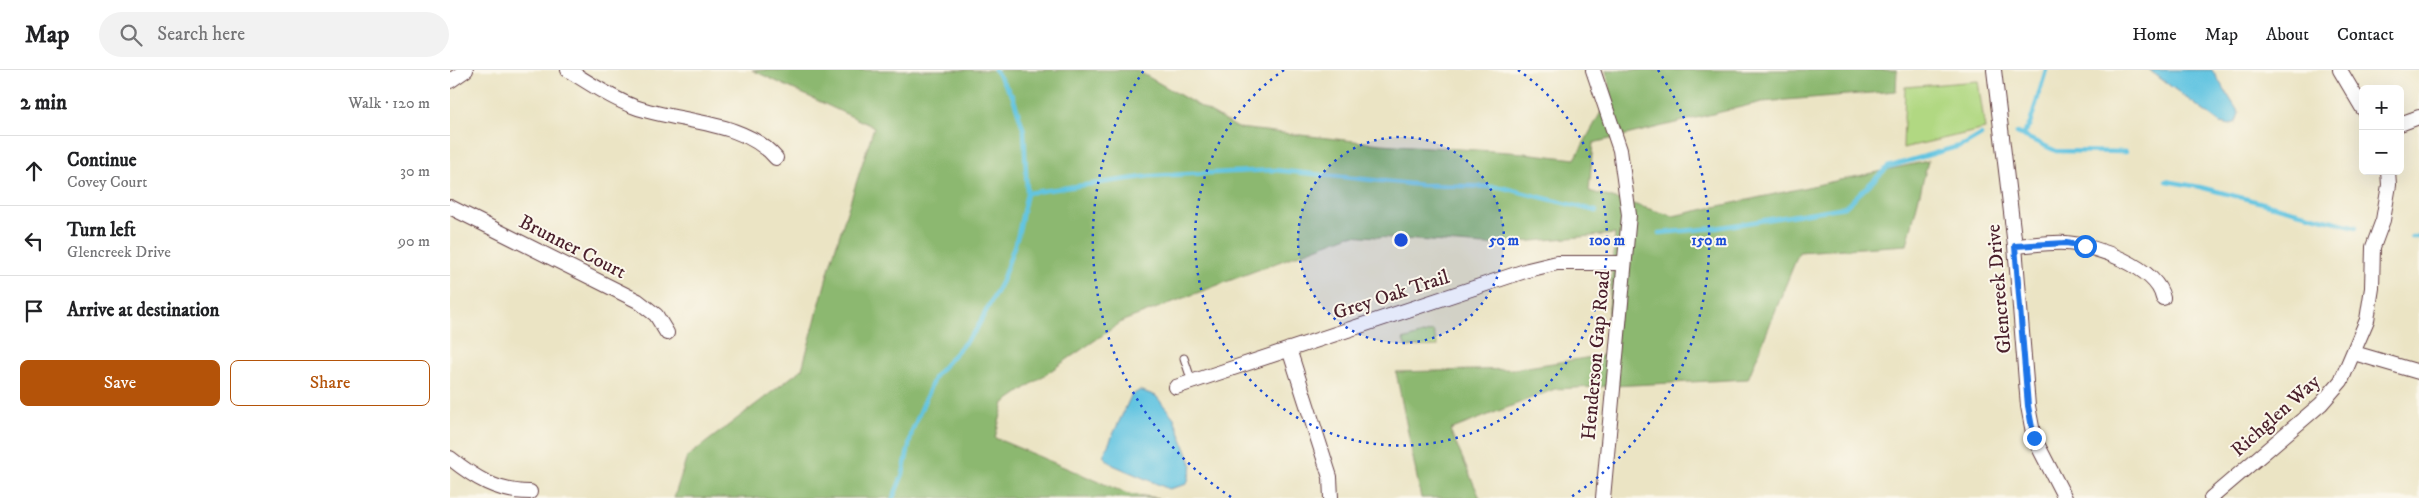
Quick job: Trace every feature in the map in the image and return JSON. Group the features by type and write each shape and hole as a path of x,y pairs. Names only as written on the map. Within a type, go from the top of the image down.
{"street":[{"path":"450,80 466,70"},
{"path":"568,70 634,107 745,135 765,145 776,158"},
{"name":"Henderson Gap Road","path":"1593,70 1620,150 1626,184 1628,215 1602,498"},
{"name":"Glencreek Drive","path":"1994,70 2015,246 2028,406 2034,438 2065,498"},
{"path":"2340,70 2359,102"},
{"path":"2404,123 2419,117"},
{"name":"Richglen Way","path":"2210,498 2321,404 2341,380 2368,320 2372,288 2373,248 2383,220 2389,185 2388,175"},
{"name":"Brunner Court","path":"450,207 638,301 656,315 667,333"},
{"path":"2015,246 2066,243 2106,252 2138,268 2162,292 2163,298"},
{"name":"Grey Oak Trail","path":"1176,387 1528,270 1557,263 1623,262"},
{"path":"1289,349 1330,477 1331,498"},
{"path":"2354,353 2419,372"},
{"path":"450,458 491,486 513,492 530,492"}],"lane":[{"path":"1184,358 1192,382"}],"green space":[{"path":"752,70 1136,70 1238,128 1381,144 1524,153 1575,159 1611,94 1606,70 1897,70 1896,91 1762,102 1593,143 1589,191 1673,216 1928,161 1907,245 1799,252 1748,379 1555,389 1450,430 1480,498 1421,498 1396,372 1514,369 1605,355 1615,234 1485,245 1350,235 1123,321 1004,403 995,438 1128,494 1159,498 674,498 687,457 802,369 831,262 874,127"},
{"path":"1978,81 1985,129 1903,148 1905,87"},
{"path":"1433,331 1438,346 1406,347 1403,340"}],"water":[{"path":"2149,70 2212,70 2239,113 2236,122 2230,125 2220,123"},
{"path":"1140,390 1156,396 1174,418 1192,466 1187,484 1169,489 1113,465 1103,456 1131,396"}],"waterway":[{"path":"893,498 903,474 912,431 935,376 976,330 1002,281 1018,235 1027,193 1024,131 1013,97 995,70"},
{"path":"2023,134 2030,124 2046,70"},
{"path":"2017,133 2056,151 2126,152"},
{"path":"1659,233 1716,228 1845,207 1888,167 1966,144 1981,135"},
{"path":"1027,193 1150,176 1274,170 1421,185 1500,187 1596,211"},
{"path":"2166,181 2200,187 2356,227"},
{"path":"2412,237 2419,237"}],"route":[{"path":"2034,438 2028,406 2015,246 2066,243 2085,246"}]}
